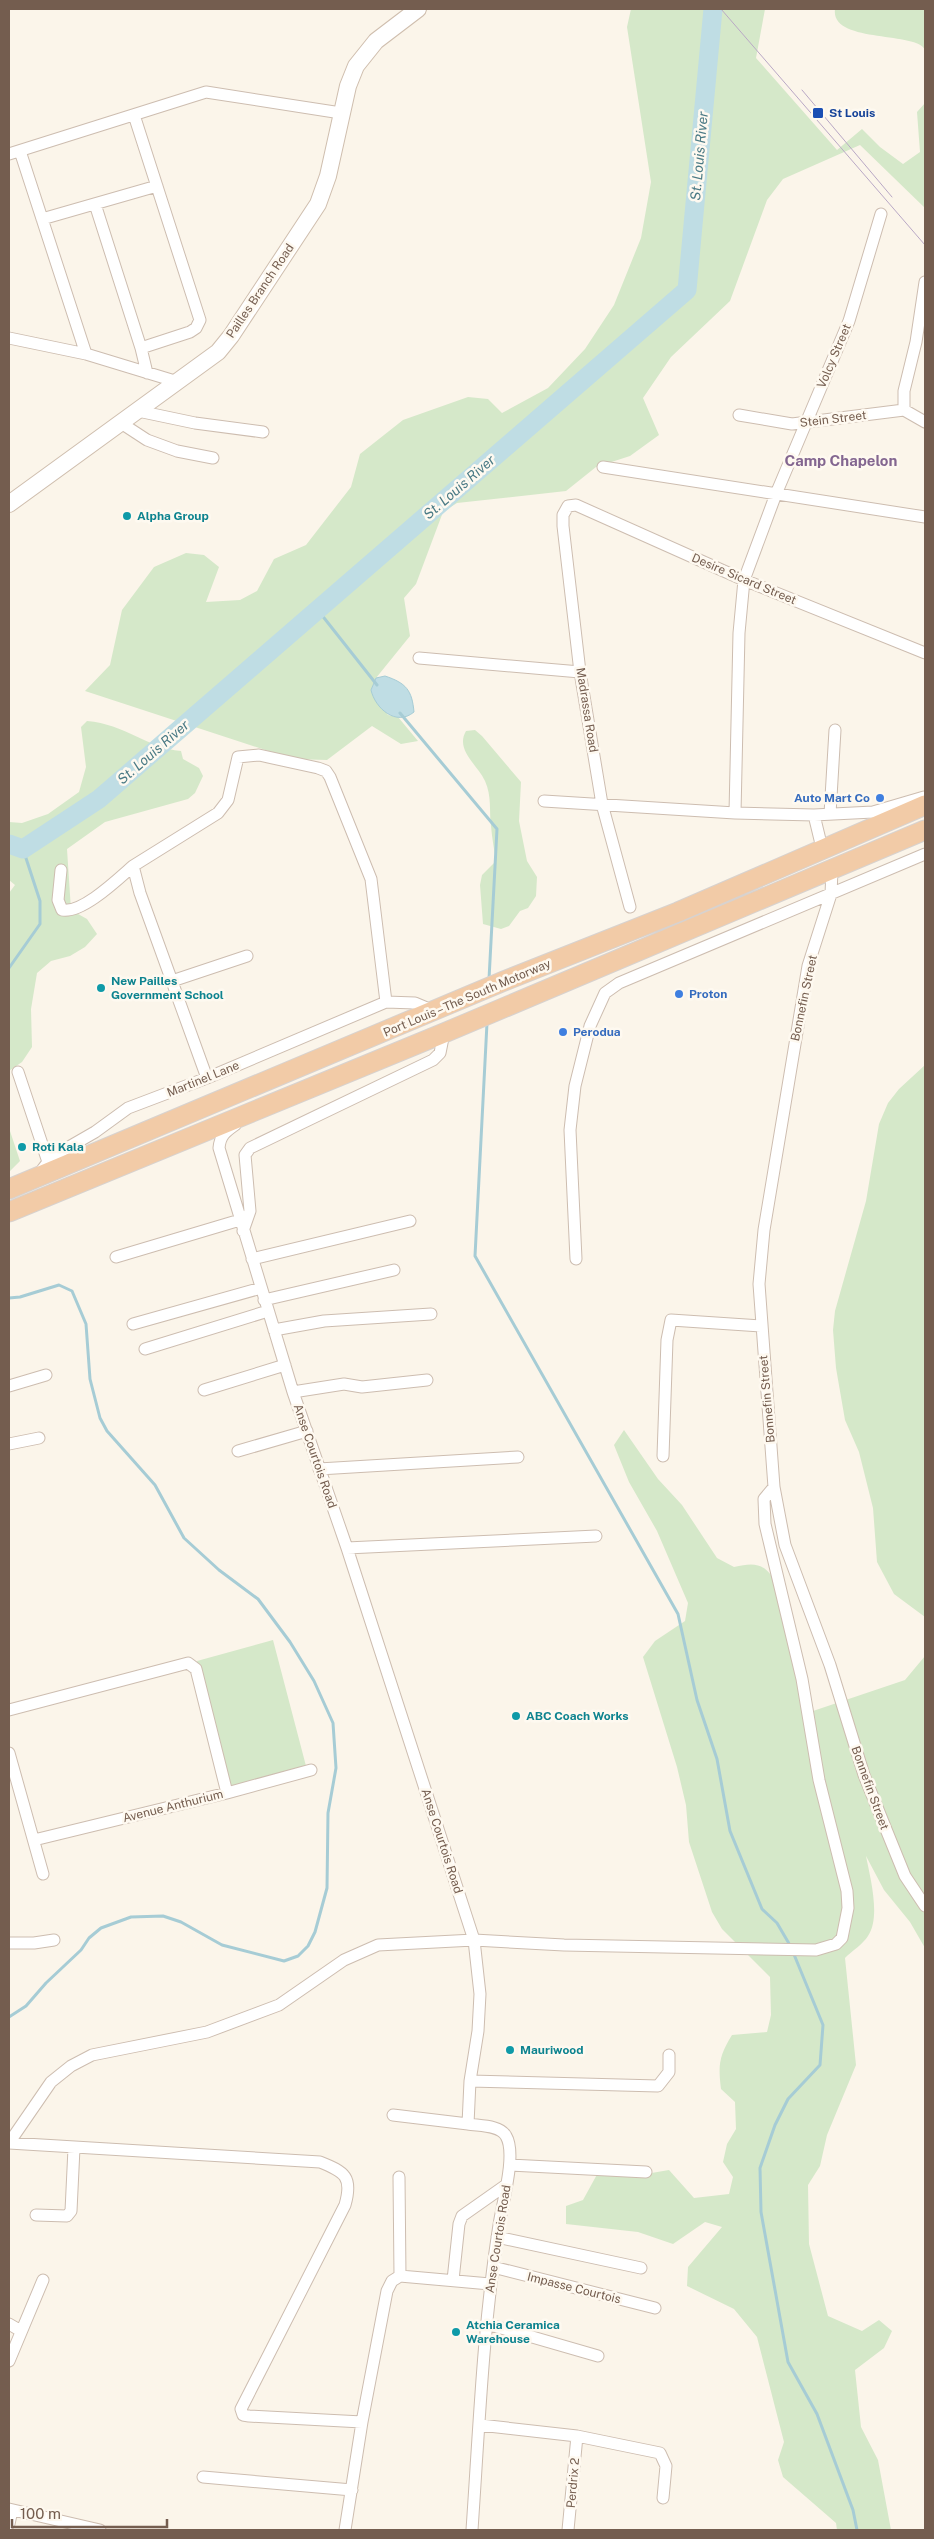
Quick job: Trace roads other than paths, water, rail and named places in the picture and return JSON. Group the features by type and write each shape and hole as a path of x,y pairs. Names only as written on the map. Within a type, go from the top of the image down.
{"highway":[{"name":"Port Louis – The South Motorway","path":"20,1185 504,981 678,912 925,805"},
{"name":"Port Louis – The South Motorway","path":"17,1209 925,830"}],"main road":[{"name":"Pailles Branch Road","path":"9,504 218,352 231,336 318,204 328,176 342,113 356,66 366,51 376,41 418,9"}],"street":[{"path":"9,154 211,92 342,113"},
{"path":"134,115 199,315 200,324 190,332 141,348"},
{"path":"20,151 86,354"},
{"path":"42,219 157,186"},
{"path":"95,204 141,348 147,373"},
{"name":"Volcy Street","path":"735,813 739,633 744,580 776,494 849,321 881,214"},
{"path":"925,282 916,342 904,391 904,410 925,422"},
{"path":"9,338 86,354 178,382"},
{"name":"Stein Street","path":"739,415 792,424 806,424 904,410"},
{"path":"138,411 195,423 263,432"},
{"path":"121,423 147,440 177,451 213,458"},
{"path":"603,468 925,517"},
{"name":"Desire Sicard Street","path":"564,510 568,506 576,506 744,580 925,654"},
{"name":"Madrassa Road","path":"564,510 564,526 580,672 602,804 630,908"},
{"path":"419,658 580,672"},
{"path":"830,814 835,730"},
{"path":"61,870 58,900 62,910 67,911 85,904 133,866 218,813 228,800 238,757 259,755 326,771 371,879 386,1002 415,1003 434,1011"},
{"path":"544,801 735,813 814,815 873,812 925,796"},
{"path":"814,815 822,848"},
{"path":"576,1259 570,1130 575,1086 590,1026 605,993 619,984 925,854"},
{"path":"133,866 140,893 207,1078"},
{"name":"Bonnefin Street","path":"832,870 831,894 808,966 764,1230 759,1284 774,1487 785,1545 830,1665 864,1774 905,1876 925,1906"},
{"path":"172,981 247,956"},
{"name":"Martinel Lane","path":"20,1185 48,1162 128,1108 207,1078 386,1002"},
{"path":"116,1257 241,1226 250,1211 245,1155 250,1148 433,1060 440,1054 452,1029"},
{"path":"18,1072 48,1162"},
{"path":"219,1148 220,1140 226,1131 265,1107"},
{"path":"185,1140 208,1139 219,1148"},
{"name":"Anse Courtois Road","path":"219,1148 241,1226 293,1392 347,1548 474,1940 480,1994 478,2031 470,2081 468,2124 498,2129 506,2134 509,2144 510,2165 490,2284 472,2530"},
{"path":"252,1259 410,1221"},
{"path":"264,1300 394,1270"},
{"path":"133,1324 261,1288"},
{"path":"144,1349 268,1311"},
{"path":"274,1330 324,1321 431,1314"},
{"path":"663,1456 667,1340 671,1320 761,1326"},
{"path":"204,1390 285,1365"},
{"path":"9,1386 46,1375"},
{"path":"293,1392 344,1384 362,1387 427,1380"},
{"path":"238,1451 306,1432"},
{"path":"9,1444 39,1438"},
{"path":"319,1469 518,1457"},
{"path":"9,2143 51,2082 71,2066 92,2055 207,2032 278,2005 344,1960 378,1945 474,1940 816,1950 836,1944 842,1938 848,1908 842,1870 819,1780 793,1637 765,1524 764,1499 774,1487"},
{"path":"347,1548 596,1536"},
{"path":"9,1710 188,1663 196,1669 227,1793"},
{"path":"9,1755 43,1874"},
{"name":"Avenue Anthurium","path":"34,1840 227,1793 311,1770"},
{"path":"9,1943 34,1943 54,1940"},
{"path":"470,2081 658,2086 668,2072 669,2056"},
{"path":"393,2115 468,2124"},
{"path":"9,2143 320,2162 336,2169 345,2177 350,2189 345,2205 241,2410 243,2415 249,2416 362,2422"},
{"path":"36,2215 67,2216 71,2211 74,2148"},
{"path":"510,2165 646,2172"},
{"path":"399,2177 400,2276"},
{"path":"453,2280 459,2224 462,2216 506,2185"},
{"path":"497,2237 640,2268"},
{"name":"Impasse Courtois","path":"493,2267 654,2308"},
{"path":"345,2530 362,2422 387,2292 392,2281 400,2276 490,2284"},
{"path":"9,2361 43,2280"},
{"path":"9,2324 21,2331"},
{"path":"487,2324 598,2356"},
{"path":"480,2425 577,2436 660,2453 666,2466 663,2498"},
{"name":"Perdrix 2","path":"568,2530 577,2436"},
{"path":"203,2476 352,2490"},
{"path":"9,2524 11,2509 100,2530"}],"water":[{"path":"385,676 398,681 407,688 412,698 414,712 407,716 394,716 387,713 377,703 371,690 376,678"}],"waterway":[{"name":"St. Louis River","path":"9,844 23,849 99,799 687,290 713,9"},
{"path":"317,609 377,685"},
{"path":"400,713 497,829 489,979"},
{"path":"9,968 40,924 40,901 23,849"},
{"path":"487,1023 475,1256 678,1614 697,1700 717,1759 730,1831 762,1909 777,1923 791,1947"},
{"path":"9,1298 20,1297 59,1285 72,1291 86,1324 90,1379 100,1418 107,1431 155,1485 184,1538 219,1570 258,1599 290,1642 314,1681 333,1723 336,1768 328,1813 327,1888 315,1932 308,1946 298,1956 284,1961 222,1945 181,1922 163,1916 131,1917 101,1928 89,1938 81,1950 46,1983 26,2006 9,2017"},
{"path":"793,1952 823,2025 820,2065 788,2099 775,2125 760,2168 761,2212 788,2362 817,2414 853,2510 857,2530"}],"tram line":[{"path":"721,9 925,245"},
{"path":"802,90 892,197"}],"place":[{"name":"St Louis","path":"818,113"},
{"name":"Alpha Group","path":"127,516"},
{"name":"Auto Mart Co","path":"880,798"},
{"name":"New Pailles Government School","path":"101,988"},
{"name":"Proton","path":"679,994"},
{"name":"Perodua","path":"563,1032"},
{"name":"Roti Kala","path":"22,1147"},
{"name":"ABC Coach Works","path":"516,1716"},
{"name":"Mauriwood","path":"510,2050"},
{"name":"Atchia Ceramica Warehouse","path":"456,2332"}],"district":[{"name":"Camp Chapelon","path":"841,460"}]}
